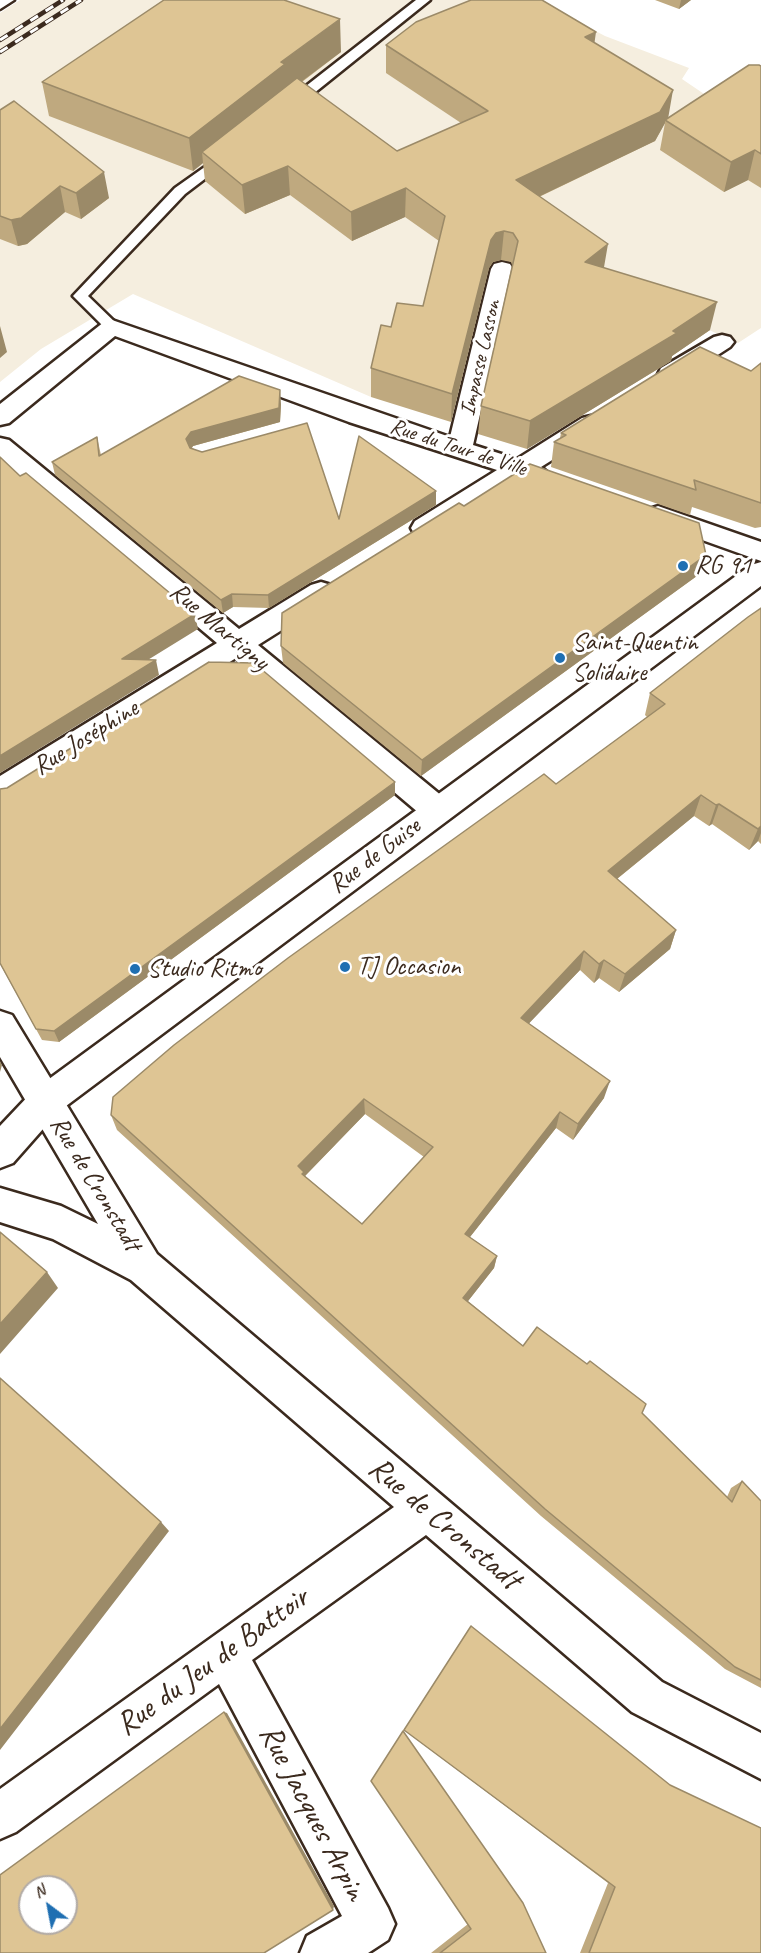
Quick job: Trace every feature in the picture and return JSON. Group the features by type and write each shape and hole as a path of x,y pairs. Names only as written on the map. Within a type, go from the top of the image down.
{"street":[{"name":"Impasse Lasson","path":"460,447 502,270"},
{"name":"Rue du Tour de Ville","path":"112,327 358,416 460,447 563,483"},
{"path":"0,417 112,327"},
{"path":"654,385 722,342"},
{"path":"406,540 614,409"},
{"name":"Rue du Tour de Ville","path":"311,426 358,416"},
{"name":"Rue Martigny","path":"0,446 436,810"},
{"path":"639,509 761,552"},
{"name":"Rue de Guise","path":"0,1151 46,1101 436,810 761,572"},
{"name":"Rue Joséphine","path":"0,791 347,576"},
{"name":"Rue de Cronstadt","path":"0,1026 144,1267"},
{"name":"Rue de Cronstadt","path":"0,1205 61,1224 144,1267 647,1696 761,1757"},
{"name":"Rue du Jeu de Battoir","path":"0,1816 427,1510"},
{"name":"Rue Jacques Arpin","path":"225,1653 372,1924 324,1953"}],"lane":[{"path":"0,5 8,0"},
{"path":"275,117 424,0"},
{"path":"112,327 80,296 180,191 239,146"}],"shaded area":[{"path":"20,0 536,0 605,36 689,68 682,79 710,98 761,118 761,328 738,343 709,330 444,245 422,334 386,330 371,397 133,294 41,349 0,382 0,13"}],"building":[{"path":"164,0 284,0 340,19 281,62 285,64 189,138 42,82"},
{"path":"471,0 542,0 596,32 585,37 673,90 660,112 516,180 608,244 585,262 717,302 673,331 677,333 530,421 481,406 518,241 513,233 504,231 496,233 491,240 452,394 371,368 381,325 391,327 397,303 423,306 445,216 406,188 351,212 288,166 242,185 202,152 297,78 397,151 488,111 386,45 416,22"},
{"path":"749,65 761,66 761,154 755,150 731,162 665,120"},
{"path":"14,101 104,172 76,193 60,186 21,218 11,220 0,216 0,110"},
{"path":"700,347 751,371 761,363 761,503 694,480 696,490 554,442 566,435 561,433"},
{"path":"239,376 280,390 279,408 191,432 186,439 190,448 202,452 307,423 339,519 359,436 436,491 268,595 232,594 221,600 52,462 97,437 99,456"},
{"path":"0,457 20,476 26,473 195,614 122,659 156,660 0,756"},
{"path":"530,464 699,523 706,555 422,760 281,646 282,613 459,503 464,506"},
{"path":"761,608 761,826 758,829 701,795 608,871 676,930 625,974 604,960 599,964 584,951 521,1018 610,1081 578,1124 560,1112 465,1234 497,1256 463,1298 523,1346 537,1327 587,1364 590,1361 646,1404 642,1413 732,1502 742,1481 761,1501 761,1680 735,1667 545,1509 111,1115 113,1097 174,1045 288,958 544,774 556,784 665,704 650,693","holes":["364,1099 433,1147 362,1224 302,1174 304,1172 298,1166"]},
{"path":"209,662 254,663 395,782 54,1031 36,1029 0,963 0,789 7,788"},
{"path":"0,1232 47,1272 0,1324"},
{"path":"0,1378 161,1522 0,1729"},
{"path":"471,1626 670,1785 761,1828 761,1953 589,1953 615,1887 404,1730"},
{"path":"224,1712 333,1910 264,1953 0,1953 0,1875"},
{"path":"403,1731 523,1903 546,1953 440,1953 471,1929 371,1781"}],"railway":[{"path":"0,40 63,0"},
{"path":"0,52 81,0"}],"place":[{"name":"RG 91","path":"683,566"},
{"name":"Saint-Quentin Solidaire","path":"560,658"},
{"name":"TJ Occasion","path":"345,967"},
{"name":"Studio Ritmo","path":"135,969"}]}
